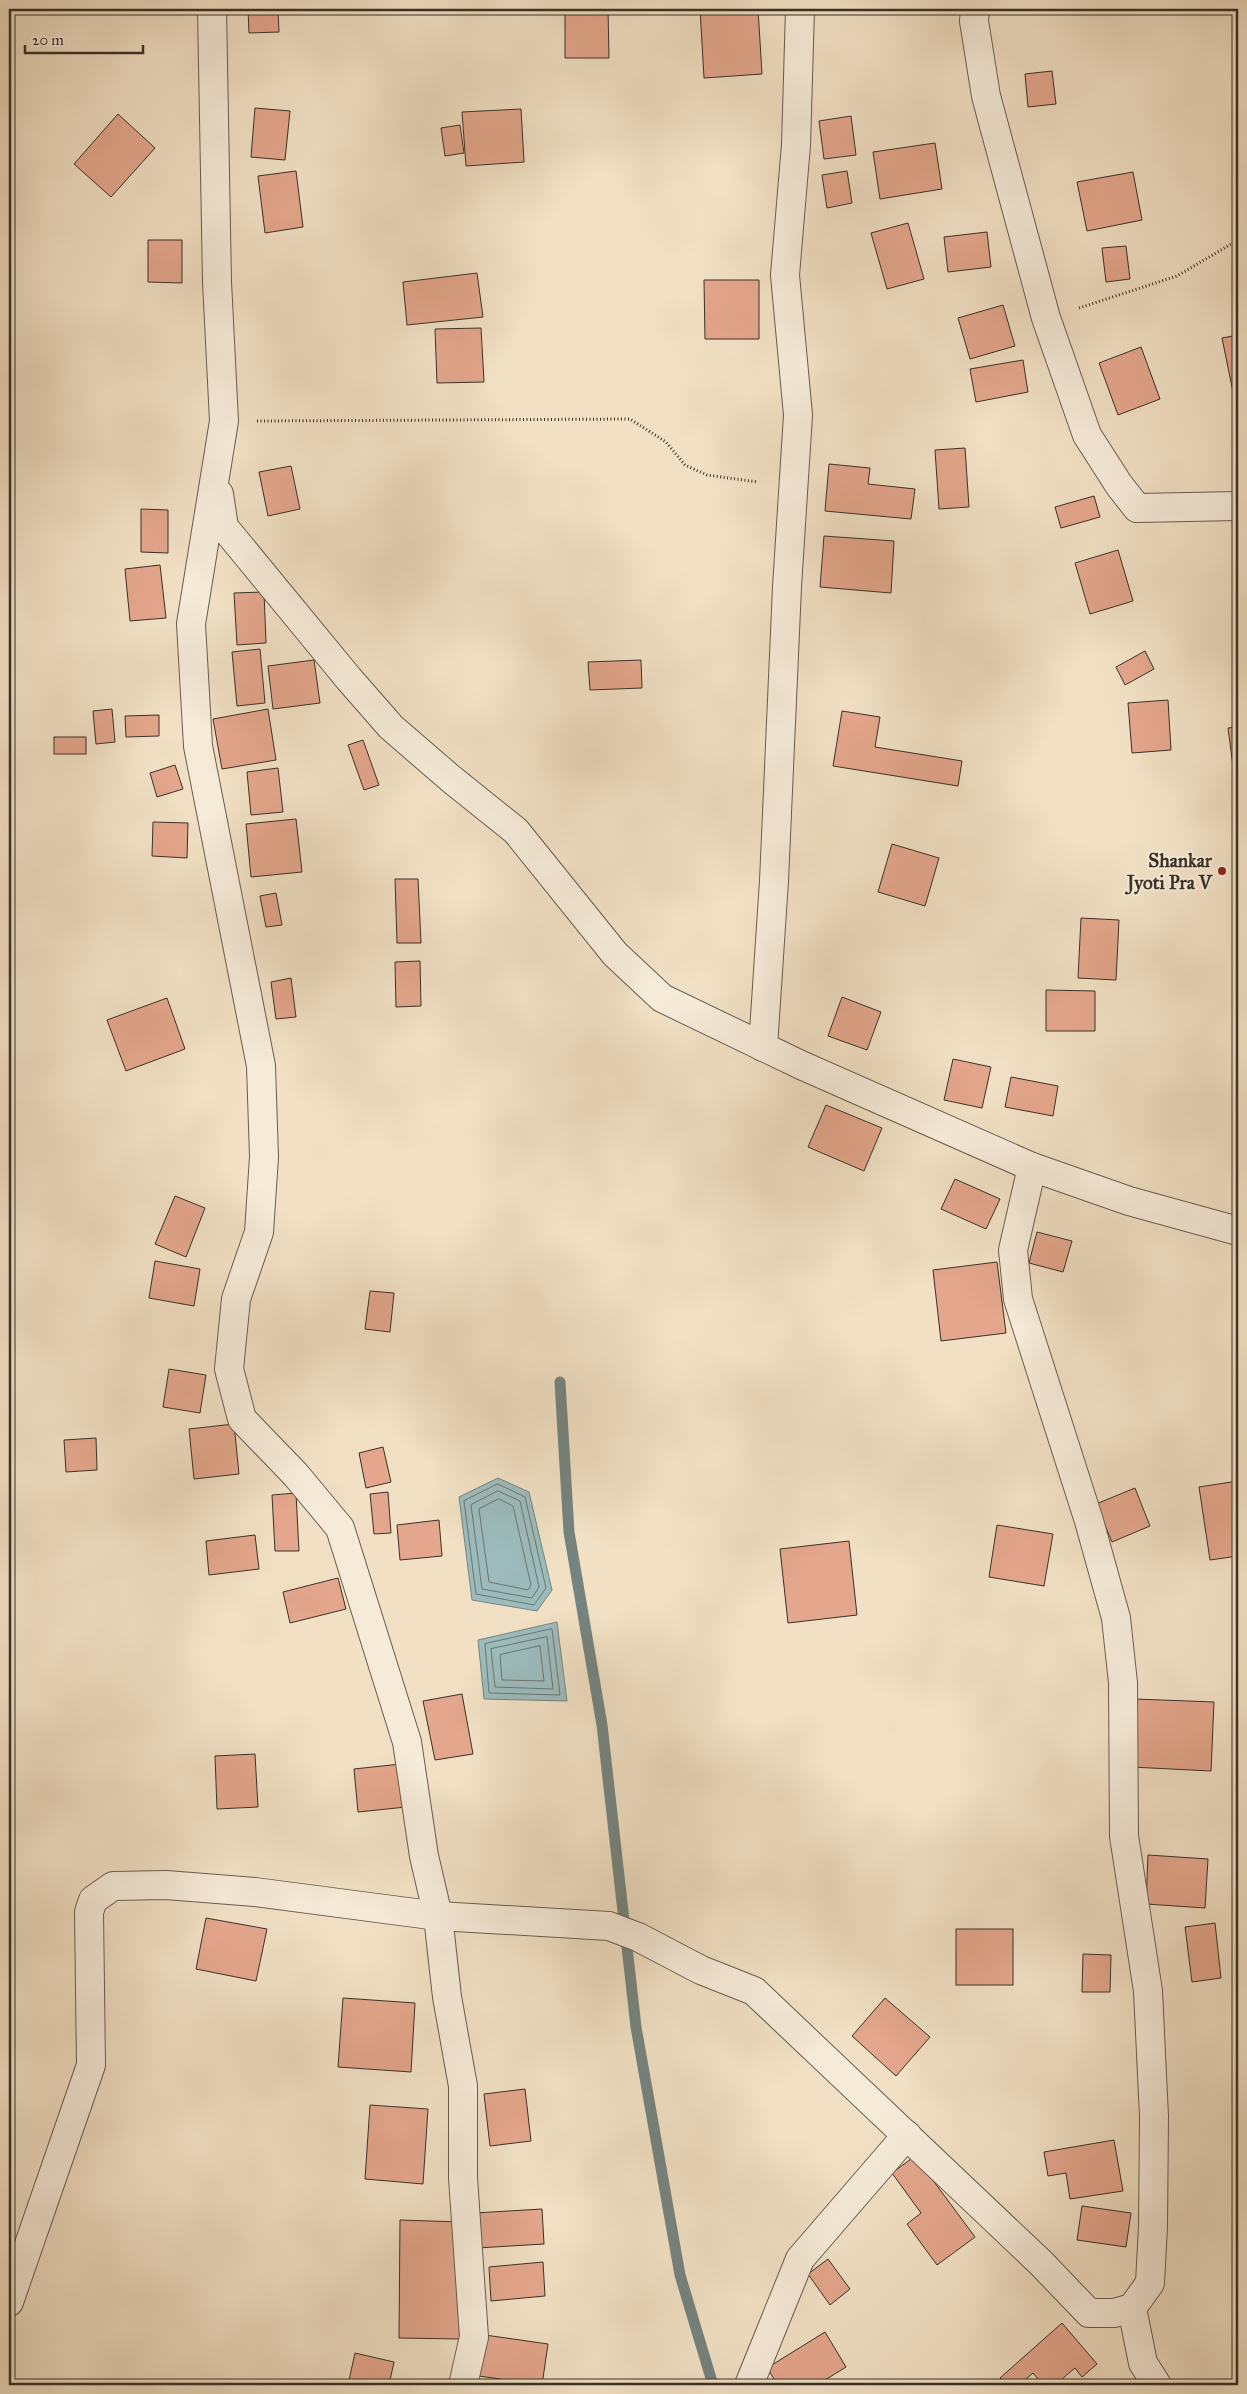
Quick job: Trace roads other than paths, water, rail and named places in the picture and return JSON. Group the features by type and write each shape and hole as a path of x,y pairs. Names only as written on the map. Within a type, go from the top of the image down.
{"street":[{"path":"212,9 217,282 224,421 191,624 198,746 261,1066 264,1157 258,1232 236,1299 229,1369 242,1419 296,1475 340,1528 407,1742 424,1856 438,1916 446,1997 463,2086 463,2178 474,2336 463,2385"},
{"path":"764,1047 798,415 785,274 796,145 800,9"},
{"path":"975,9 974,21 986,96 1046,318 1087,435 1119,485 1137,508 1238,506"},
{"path":"216,473 224,527 349,679 391,727 516,831 616,954 662,998 764,1047 1032,1168 1129,1202 1238,1231"},
{"path":"9,2302 91,2066 89,1912 93,1900 113,1886 166,1885 255,1892 438,1916 609,1926 638,1937 701,1970 754,1990 1041,2263 1089,2313 1114,2313 1132,2308 1150,2283 1153,2226 1154,2116 1148,1991 1124,1836 1122,1683 1116,1618 1089,1521 1018,1299 1013,1250 1032,1168"},
{"path":"749,2385 800,2259 907,2135"},
{"path":"1132,2308 1142,2364 1157,2385"}],"water":[{"path":"498,1478 529,1492 552,1590 537,1611 472,1600 459,1497"},
{"path":"557,1622 567,1701 484,1699 478,1640"}],"waterway":[{"path":"560,1382 569,1532 602,1725 636,2027 680,2275 713,2385"}],"place":[{"name":"Shankar Jyoti Pra V","path":"1222,871"}]}
